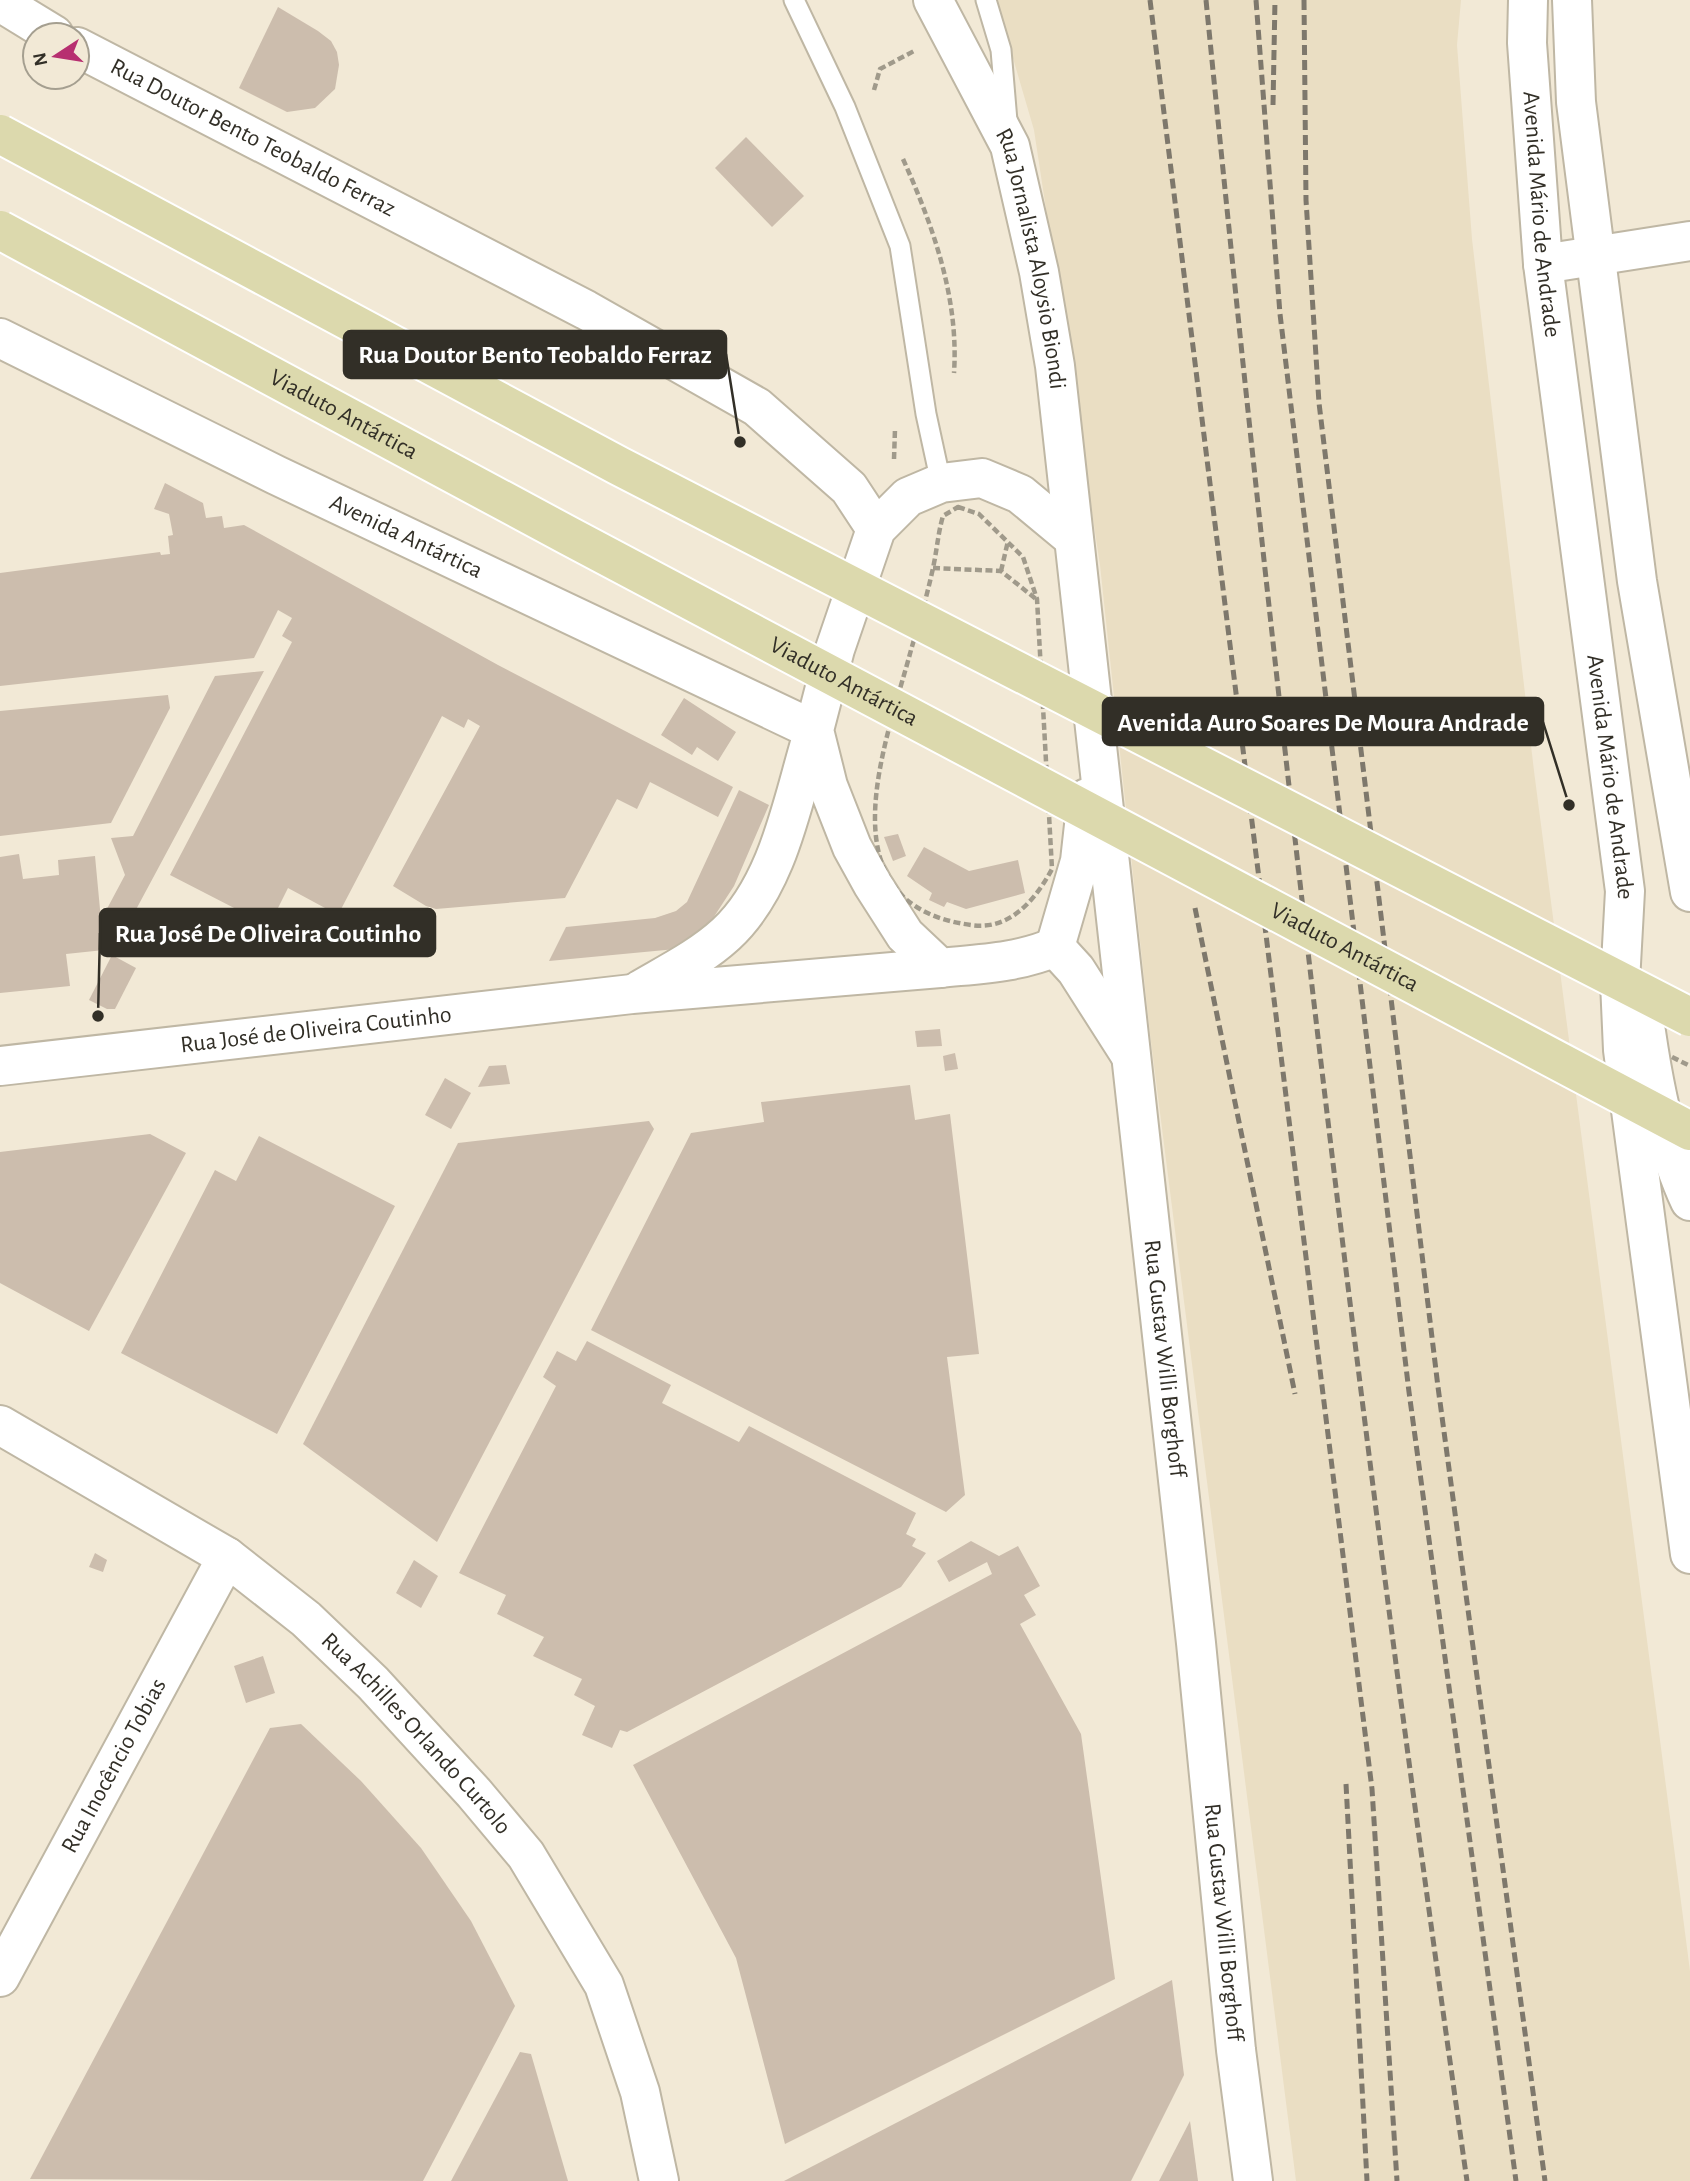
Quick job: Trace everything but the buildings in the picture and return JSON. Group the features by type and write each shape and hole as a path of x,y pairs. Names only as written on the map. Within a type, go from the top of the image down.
{"main road":[{"path":"0,134 619,466 1690,1017"},
{"name":"Viaduto Antártica","path":"0,230 569,536 1690,1131"}],"street":[{"name":"Rua Jornalista Aloysio Biondi","path":"933,0 1010,146 1039,272 1055,366 1072,537"},
{"name":"Avenida Mário de Andrade","path":"1528,0 1527,43 1543,264 1625,891 1620,982 1623,1050 1690,1554"},
{"name":"Avenida Mário de Andrade","path":"1572,0 1576,102 1637,581 1690,892"},
{"path":"0,2 31,21"},
{"name":"Rua Doutor Bento Teobaldo Ferraz","path":"91,54 586,310 757,407 849,488 876,529"},
{"path":"1543,264 1690,241"},
{"name":"Avenida Antártica","path":"0,338 276,475 814,730"},
{"path":"1055,947 1034,956 940,968 905,935 852,847 828,786 814,730 835,649 876,529 908,498 941,482 982,478 1020,494 1072,537"},
{"name":"Rua Gustav Willi Borghoff","path":"1072,537 1196,1643 1236,2050 1254,2181"},
{"name":"Rua José de Oliveira Coutinho","path":"632,994 686,963 726,934 753,902 772,865 814,730"},
{"path":"1055,947 1080,861 1096,755"},
{"path":"1625,891 1652,1070 1679,1174 1690,1201"},
{"path":"1055,947 1076,970 1132,1058"},
{"name":"Rua José de Oliveira Coutinho","path":"0,1066 632,994 940,968"},
{"name":"Rua Achilles Orlando Curtolo","path":"0,1425 227,1557 306,1619 373,1683 474,1793 526,1855 604,1985 640,2092 659,2181"},
{"name":"Rua Inocêncio Tobias","path":"0,1977 227,1557"}],"lane":[{"path":"794,0 845,107 900,246 926,414 941,482"},
{"path":"986,0 1001,50 1010,146"}],"path":[{"path":"893,463 894,418"},
{"path":"933,568 1001,571 1037,599"}],"shaded area":[{"path":"996,0 1461,0 1457,45 1472,239 1534,771 1690,1971 1690,2181 1296,2181 1150,1034 1100,565 1034,130"}],"railway":[{"path":"1150,0 1372,1789 1397,2181"},
{"path":"1206,0 1324,1092 1392,1637 1467,2181"},
{"path":"1256,0 1280,314 1409,1392 1516,2181"},
{"path":"1273,105 1275,0"},
{"path":"1304,0 1306,200 1319,403 1438,1387 1545,2181"},
{"path":"1195,908 1295,1394"},
{"path":"1346,1784 1367,2181"}],"place":[{"name":"Rua Doutor Bento Teobaldo Ferraz","path":"740,442"},
{"name":"Avenida Auro Soares De Moura Andrade","path":"1569,805"},
{"name":"Rua José De Oliveira Coutinho","path":"98,1016"}]}
